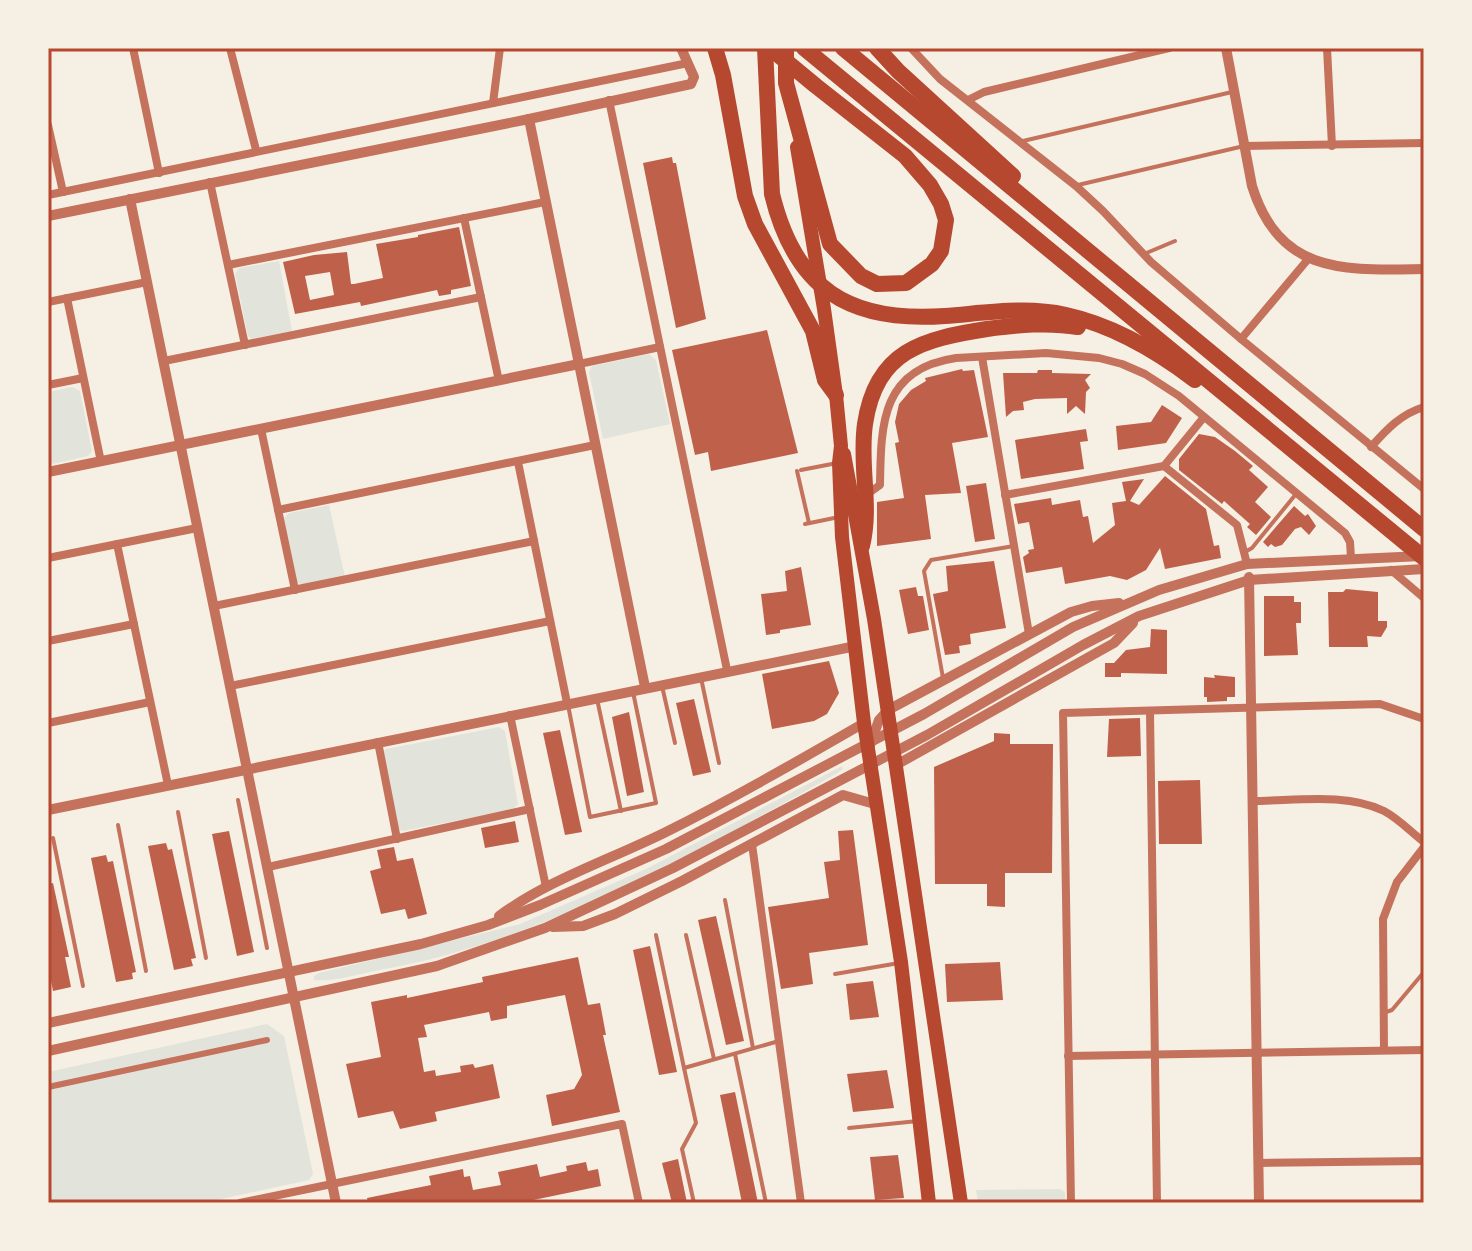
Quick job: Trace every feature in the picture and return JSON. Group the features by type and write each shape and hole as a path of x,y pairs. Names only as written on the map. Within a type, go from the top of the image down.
{"highway":[{"path":"715,48 723,75 745,196 755,224 813,331 825,380 836,395"},
{"path":"784,48 786,83 836,395 841,446 841,517 864,723 901,962 929,1203"},
{"path":"843,48 1424,529"},
{"path":"877,48 898,71 1053,212 1073,239"},
{"path":"767,53 816,86 905,156 930,185 946,220 941,251 932,264 906,283 877,284 861,276 830,244 786,83"},
{"path":"767,53 772,194 777,217 795,256 823,288 838,299 873,312 918,317 1037,311 1089,321 1130,339 1192,378 1226,406 1247,411"},
{"path":"810,53 1424,557"},
{"path":"862,546 867,528 865,424 875,388 885,372 915,346 951,335 1036,324 1066,325 1130,339"},
{"path":"841,446 847,461 888,710 961,1203"}],"street":[{"path":"133,48 159,173"},
{"path":"230,48 256,150"},
{"path":"493,103 500,48"},
{"path":"48,216 691,84 694,77 681,48"},
{"path":"911,48 940,79 1076,186 1143,255 1424,489"},
{"path":"968,100 984,92 1169,48"},
{"path":"1226,48 1252,186 1263,213 1281,238 1309,258 1342,269 1424,269"},
{"path":"1327,48 1332,146"},
{"path":"48,195 688,63"},
{"path":"609,100 727,670"},
{"path":"529,119 645,687"},
{"path":"48,125 63,192"},
{"path":"1244,146 1424,143"},
{"path":"210,182 245,345"},
{"path":"130,199 336,1203"},
{"path":"228,265 545,202"},
{"path":"464,218 499,381"},
{"path":"1241,339 1309,258"},
{"path":"48,302 147,282"},
{"path":"164,361 481,297"},
{"path":"67,298 101,462"},
{"path":"48,472 660,347"},
{"path":"865,497 880,485 884,416 895,391 916,372 941,360 1046,353 1099,358 1145,374 1179,396 1345,533 1350,542 1351,558"},
{"path":"982,357 1029,634"},
{"path":"48,385 83,378"},
{"path":"1371,447 1394,422 1424,407"},
{"path":"1005,495 1164,466 1204,417"},
{"path":"261,429 295,590"},
{"path":"278,510 595,445"},
{"path":"518,462 567,703"},
{"path":"1164,466 1237,525 1247,564 1259,1203"},
{"path":"48,558 197,528"},
{"path":"214,606 534,541"},
{"path":"117,544 168,785"},
{"path":"48,1023 421,944 488,925 602,879 666,849 924,714 1073,627 1126,602 1247,564 1424,557"},
{"path":"48,1051 437,966 545,928 609,899 927,735 1139,616 1249,580 1424,569"},
{"path":"1391,570 1424,598"},
{"path":"868,750 879,720 888,710 1071,612 1126,602"},
{"path":"896,765 1114,643 1139,616"},
{"path":"230,686 550,621"},
{"path":"48,641 134,624"},
{"path":"48,810 700,675 856,646"},
{"path":"48,723 150,702"},
{"path":"1071,1203 1063,713 1380,704 1424,719"},
{"path":"1150,712 1157,1203"},
{"path":"510,715 546,887"},
{"path":"488,925 524,898 736,796 864,723"},
{"path":"378,742 397,839"},
{"path":"545,928 583,926 615,914 843,795 878,805"},
{"path":"1252,801 1348,800 1369,805 1391,815 1424,844 1397,882 1383,919 1384,1050"},
{"path":"268,867 530,809"},
{"path":"752,844 801,1203"},
{"path":"48,1087 267,1040"},
{"path":"1068,1056 1424,1050"},
{"path":"240,1203 622,1124 639,1203"},
{"path":"1258,1163 1424,1161"}],"lane":[{"path":"1020,142 1234,92"},
{"path":"1076,186 1244,146"},
{"path":"1143,255 1175,241"},
{"path":"839,463 799,471 807,523 841,517"},
{"path":"1245,552 1252,548 1297,493"},
{"path":"944,680 924,571 931,560 1014,546"},
{"path":"700,675 719,763"},
{"path":"662,683 675,743"},
{"path":"567,703 590,817 621,811 656,803 632,689"},
{"path":"596,697 621,811"},
{"path":"238,800 267,948"},
{"path":"178,812 206,958"},
{"path":"118,825 146,971"},
{"path":"53,838 83,986"},
{"path":"725,900 753,1048"},
{"path":"656,935 696,1123 682,1149 694,1203"},
{"path":"686,935 714,1059"},
{"path":"835,974 901,962"},
{"path":"1384,1012 1392,1010 1424,972"},
{"path":"684,1068 779,1041"},
{"path":"735,1054 766,1203"},
{"path":"849,1128 919,1121"}],"shaded area":[{"path":"279,261 292,331 252,339 248,336 235,274 239,268"},
{"path":"649,354 656,360 670,424 603,439 589,372 592,366"},
{"path":"72,387 80,391 92,451 88,456 48,465 48,392"},
{"path":"329,505 345,577 302,585 296,581 284,518 289,513"},
{"path":"499,727 505,731 518,804 513,810 402,831 398,828 382,753 386,749"},
{"path":"842,766 843,769 836,774 672,864 559,916 441,957 347,977 314,980 319,973 520,924 646,869"},
{"path":"267,1024 284,1036 313,1174 309,1180 203,1203 48,1203 48,1072"},
{"path":"1060,1189 1065,1192 1065,1203 978,1203 976,1190"}],"building":[{"path":"672,157 673,163 676,163 706,319 676,328 643,163"},
{"path":"459,227 471,286 439,296 437,290 361,306 360,302 295,314 283,262 347,252 351,284 354,284 383,278 376,244","holes":["330,272 334,295 310,300 305,276"]},
{"path":"767,330 798,453 711,471 708,452 695,455 672,350"},
{"path":"962,369 974,370 988,437 952,443 961,493 925,495 931,539 877,546 877,502 904,498 895,443 899,442 895,422 899,404 911,390 926,381 925,378"},
{"path":"1038,370 1091,374 1085,380 1090,388 1086,392 1085,414 1076,406 1067,414 1067,398 1035,399 1023,402 1024,410 1013,411 1006,417 1003,373 1037,373"},
{"path":"1162,405 1182,418 1166,443 1118,450 1116,426 1151,422"},
{"path":"1086,429 1088,441 1080,442 1084,469 1021,479 1015,440"},
{"path":"1199,434 1215,437 1235,451 1253,466 1249,470 1268,487 1255,502 1271,517 1256,535 1247,527 1250,524 1224,501 1222,504 1179,470 1179,459"},
{"path":"1165,476 1206,509 1214,546 1219,545 1221,558 1165,569 1160,548 1146,570 1127,580 1110,576 1065,584 1062,567 1026,573 1023,557 1029,553 1028,550 1034,549 1029,522 1018,524 1014,504 1051,498 1052,505 1080,500 1083,517 1088,516 1093,543 1115,525 1112,503 1126,501 1122,482 1144,479 1130,501 1139,505"},
{"path":"986,483 995,539 975,542 966,486"},
{"path":"1294,506 1305,516 1308,514 1316,526 1309,535 1301,527 1295,529 1282,545 1275,547 1271,544 1268,547 1263,542"},
{"path":"994,561 1006,628 970,634 971,644 959,646 960,653 945,655 933,594 948,591 946,566"},
{"path":"801,567 811,625 766,635 761,594 787,591 785,571"},
{"path":"916,587 918,596 923,596 929,630 908,634 899,590"},
{"path":"1346,589 1378,592 1378,621 1387,621 1387,627 1381,637 1367,636 1368,647 1329,647 1328,592 1343,592"},
{"path":"1264,596 1294,596 1294,602 1301,602 1301,623 1296,623 1298,655 1264,656"},
{"path":"1151,629 1167,630 1167,674 1121,673 1121,677 1105,677 1105,663 1114,663 1126,650 1150,647"},
{"path":"829,661 839,693 827,714 814,721 772,729 762,674"},
{"path":"1214,675 1235,677 1235,697 1227,697 1227,701 1207,702 1204,677 1215,678"},
{"path":"694,699 711,772 693,776 676,703"},
{"path":"629,712 644,792 627,796 612,717"},
{"path":"1140,718 1141,756 1107,757 1109,719"},
{"path":"560,730 582,832 565,835 543,733"},
{"path":"994,733 1010,734 1010,744 1053,744 1052,873 1005,873 1005,907 987,906 987,884 935,884 934,767 994,741"},
{"path":"1200,780 1202,844 1159,844 1158,781"},
{"path":"515,821 519,842 485,848 481,828"},
{"path":"853,830 868,945 809,953 813,984 781,989 768,907 829,898 824,862 840,860 838,831"},
{"path":"229,831 254,952 237,956 212,834"},
{"path":"166,843 168,850 172,849 196,958 191,959 193,966 174,970 148,846"},
{"path":"394,847 397,861 413,858 427,914 408,919 405,909 381,914 370,871 381,868 377,850"},
{"path":"106,855 108,862 113,861 136,972 132,973 133,979 116,982 91,858"},
{"path":"53,883 69,957 65,957 71,987 53,991 48,966 48,884"},
{"path":"716,916 744,1041 726,1045 698,920"},
{"path":"650,946 677,1072 659,1075 633,950"},
{"path":"578,957 588,1005 600,1003 606,1035 603,1035 620,1112 552,1126 546,1095 574,1089 582,1075 565,995 507,1006 507,1018 491,1021 489,1012 424,1025 427,1037 418,1038 424,1072 435,1070 436,1076 461,1072 460,1066 473,1064 475,1068 493,1064 500,1098 435,1112 437,1121 400,1129 393,1111 358,1118 346,1064 381,1057 371,1002 483,982 482,977"},
{"path":"1000,962 1003,1000 947,1002 945,964"},
{"path":"873,981 879,1017 850,1020 846,984"},
{"path":"887,1070 894,1108 853,1112 847,1074"},
{"path":"735,1092 758,1203 742,1203 720,1095"},
{"path":"898,1155 904,1198 875,1200 870,1157"},
{"path":"678,1159 687,1203 672,1203 662,1163"},
{"path":"586,1162 588,1171 598,1169 601,1186 519,1203 368,1203 367,1198 431,1185 429,1176 463,1169 464,1177 470,1176 473,1190 501,1185 498,1172 537,1164 540,1177 567,1171 566,1166"}]}
